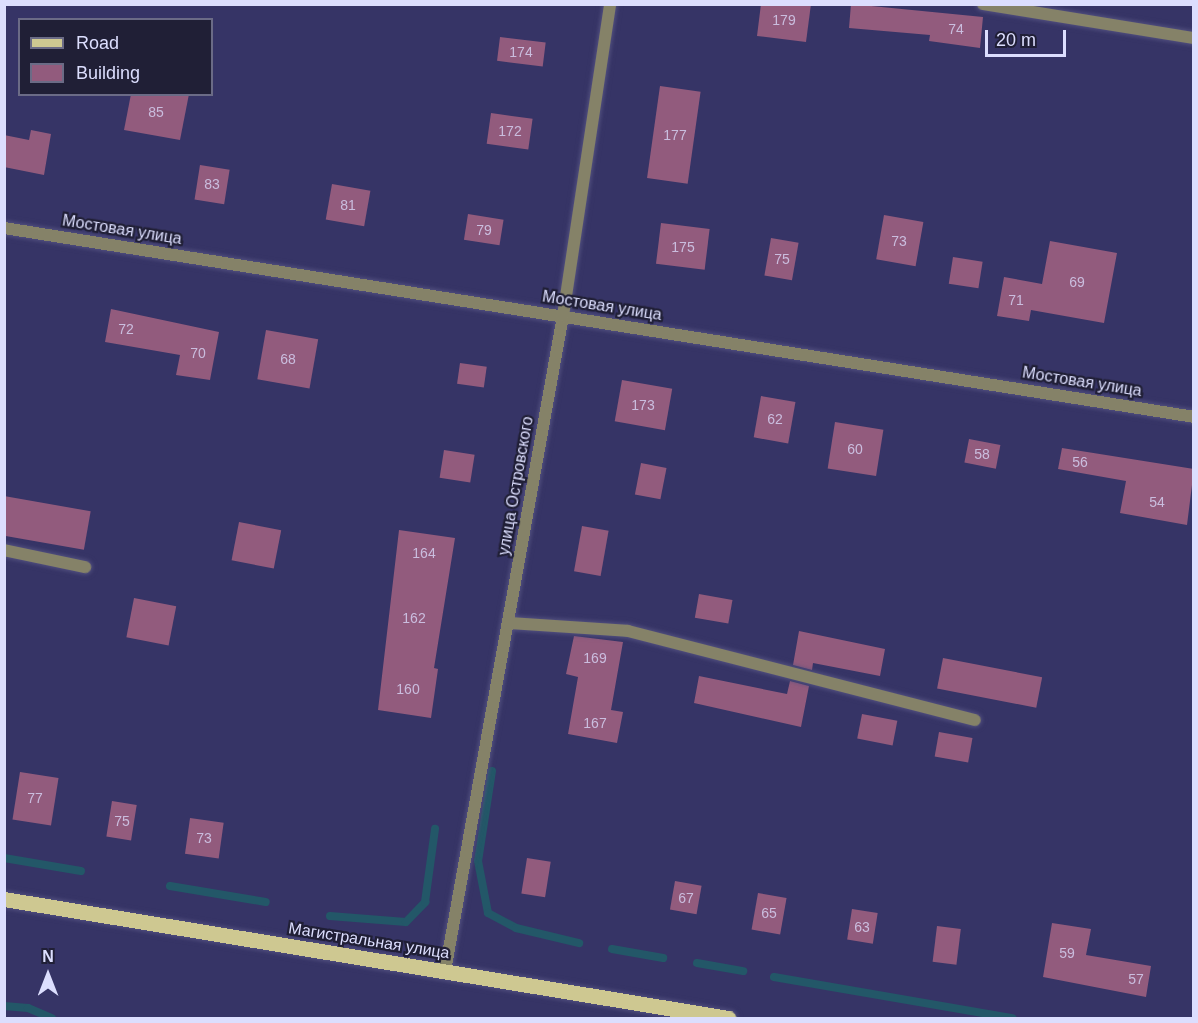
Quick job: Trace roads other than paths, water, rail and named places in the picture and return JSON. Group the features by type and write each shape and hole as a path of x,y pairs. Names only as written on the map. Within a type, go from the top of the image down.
{"main road":[{"name":"Магистральная улица","path":"4,899 728,1018"}],"street":[{"name":"улица Островского","path":"445,971 563,316 610,4"},
{"path":"983,4 1194,38"},
{"name":"Мостовая улица","path":"4,228 1194,417"},
{"path":"4,550 85,567"},
{"path":"507,623 628,631 975,720"}],"waterway":[{"path":"492,771 478,861 488,913 516,928 579,943"},
{"path":"330,916 406,922 425,902 435,829"},
{"path":"4,858 81,871"},
{"path":"170,886 266,902"},
{"path":"612,949 663,958"},
{"path":"697,963 743,971"},
{"path":"774,977 1012,1018"},
{"path":"4,1006 28,1008 52,1018"}]}
